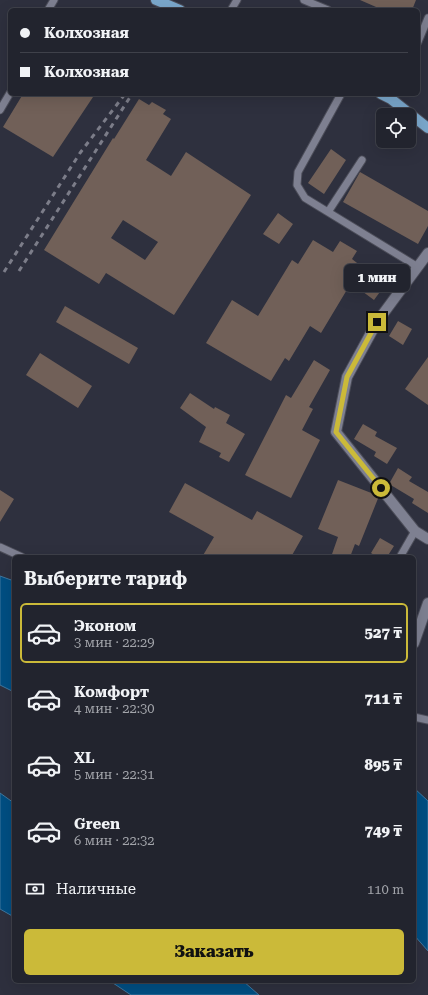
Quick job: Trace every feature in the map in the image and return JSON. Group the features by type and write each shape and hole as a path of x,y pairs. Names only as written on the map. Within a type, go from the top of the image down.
{"main road":[{"path":"159,1 175,8"},
{"path":"393,97 428,128"}],"street":[{"path":"428,253 377,322 347,377 336,432 416,531 428,539"},
{"path":"416,637 428,603"}],"lane":[{"path":"304,0 323,8"},
{"path":"420,37 428,18"},
{"path":"0,110 8,96"},
{"path":"340,96 298,172 297,185 305,198 418,267"},
{"path":"328,212 362,160"},
{"path":"401,555 416,531"},
{"path":"0,547 18,555"},
{"path":"416,717 428,720"}],"water":[{"path":"0,576 12,580 12,691 0,685"},
{"path":"416,790 428,801 428,951 416,937"},
{"path":"0,793 12,802 12,916 0,909"},
{"path":"113,983 245,983 259,995 131,995"}],"building":[{"path":"360,0 416,0 413,8 378,8"},
{"path":"22,96 94,96 53,157 3,127"},
{"path":"139,99 149,105 152,102 166,110 163,114 171,119 146,160 171,176 186,152 251,195 174,315 106,273 99,284 44,250 113,138 114,139","holes":["123,220 158,242 145,260 111,238"]},
{"path":"331,149 346,160 324,194 308,183"},
{"path":"360,172 428,211 428,226 418,244 343,202"},
{"path":"278,213 293,224 279,244 263,234"},
{"path":"313,240 333,252 340,241 357,251 352,259 385,285 374,300 351,283 321,333 310,326 289,361 285,358 271,381 206,343 232,300 258,316 292,260 298,264"},
{"path":"65,306 138,348 129,364 56,322"},
{"path":"398,321 412,329 403,345 389,336"},
{"path":"40,353 92,386 78,408 26,375"},
{"path":"428,357 428,405 405,389"},
{"path":"314,360 330,370 309,407 313,409 302,430 320,440 291,498 245,475 286,395 291,398"},
{"path":"190,393 214,409 215,407 230,415 226,423 245,434 229,462 219,457 221,453 199,442 206,427 180,408"},
{"path":"363,424 377,432 375,436 397,448 387,464 374,456 376,452 354,439"},
{"path":"398,468 412,477 409,481 428,492 428,513 412,503 414,499 389,484"},
{"path":"338,480 379,496 359,546 355,544 351,555 332,555 338,537 318,529"},
{"path":"185,483 252,520 257,511 303,536 292,555 203,555 214,537 169,512"},
{"path":"0,490 14,499 0,522"},
{"path":"380,538 394,546 388,555 374,555 371,553"}],"railway":[{"path":"4,272 80,153 123,96"},
{"path":"19,271 131,96"}],"route":[{"path":"377,322 347,377 336,432 381,488"}]}
